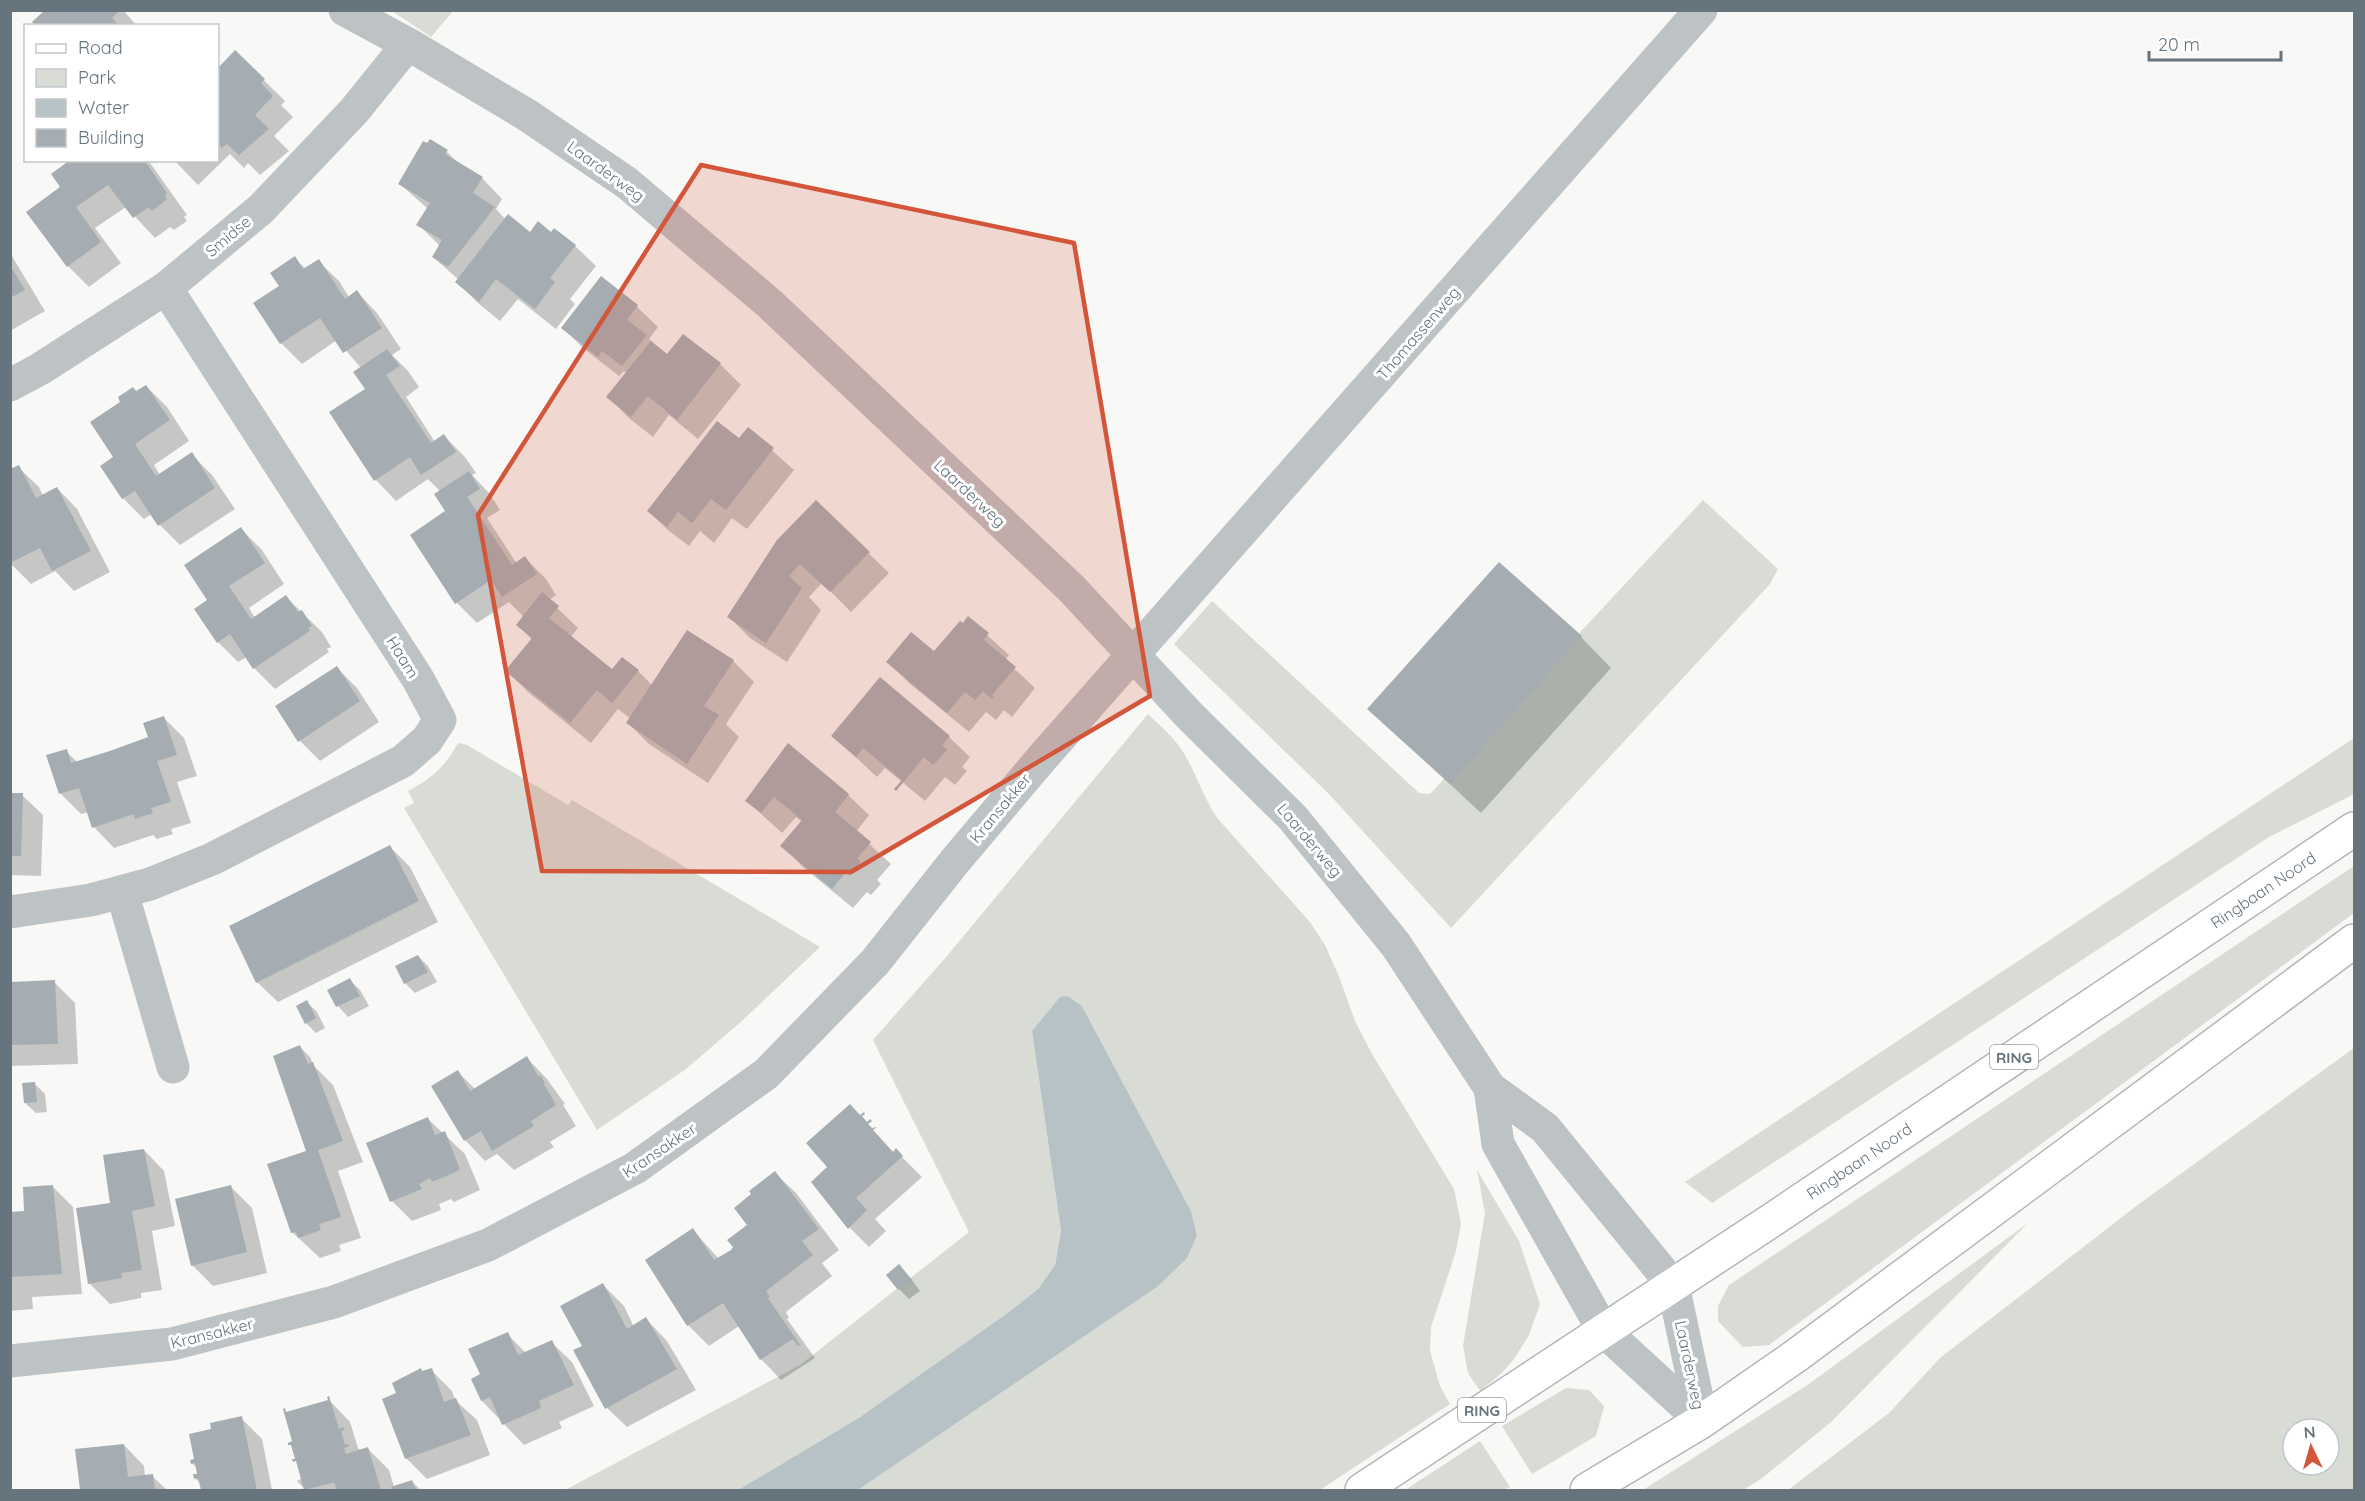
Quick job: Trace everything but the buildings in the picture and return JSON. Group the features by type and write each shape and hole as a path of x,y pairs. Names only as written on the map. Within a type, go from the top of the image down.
{"main road":[{"name":"Ringbaan Noord","path":"1362,1491 2355,829"},
{"path":"1587,1491 1702,1420 1797,1355 2355,941"}],"street":[{"name":"Laarderweg","path":"345,10 408,44 527,116 627,183 770,304 1072,589 1189,715 1293,818 1396,945 1490,1088 1545,1128 1673,1285 1702,1420"},
{"name":"Thomassenweg","path":"1134,655 1701,10"},
{"name":"Smidse","path":"10,385 40,369 166,288 261,209 354,111 408,44"},
{"name":"Haam","path":"10,912 91,900 122,892 150,884 212,859 403,761 427,740 440,720 418,679 166,288"},
{"name":"Kransakker","path":"10,1361 172,1344 334,1302 488,1245 635,1168 766,1074 874,963 955,861 1134,655"},
{"path":"122,892 173,1067"},
{"name":"Laarderweg","path":"1490,1088 1498,1144 1603,1330 1702,1420"}],"highlighted area":[{"path":"701,165 1074,243 1150,696 851,872 542,871 478,515"}],"green space":[{"path":"453,10 431,37 392,11"},
{"path":"1703,500 1778,569 1770,584 1451,928 1328,793 1174,644 1212,601 1419,793 1430,794"},
{"path":"1148,714 1171,737 1188,760 1218,819 1310,922 1325,945 1355,1021 1372,1054 1454,1189 1461,1224 1456,1251 1431,1327 1430,1351 1440,1386 1450,1404 1320,1490 858,1490 1157,1287 1197,1235 1191,1211 1082,1006 1032,1031 1061,1231 1055,1265 1038,1289 860,1417 738,1490 565,1490 800,1365 969,1232 873,1040 947,956"},
{"path":"2354,738 2354,794 2269,837 1712,1203 1685,1182"},
{"path":"458,743 467,745 568,805 572,800 820,947 743,1020 686,1069 597,1130 404,808 414,803 408,791 437,771"},
{"path":"2354,866 2354,913 1769,1345 1743,1347 1718,1321 1718,1306 1729,1285"},
{"path":"2354,1048 2354,1490 1788,1490 1889,1413 1940,1358 2135,1207"},
{"path":"1477,1170 1519,1241 1540,1304 1529,1335 1514,1359 1502,1373 1480,1391 1468,1373 1463,1346 1485,1213"},
{"path":"2028,1223 1830,1423 1761,1479 1743,1490 1643,1490 1809,1384"},
{"path":"1566,1388 1589,1390 1604,1406 1596,1436 1532,1474 1502,1426"},
{"path":"1480,1441 1510,1487 1503,1490 1405,1490"}],"water":[{"path":"1067,996 1082,1006 1191,1211 1197,1235 1187,1258 1157,1287 858,1490 738,1490 860,1417 1009,1312 1038,1289 1055,1265 1061,1231 1032,1031 1060,997"}]}
